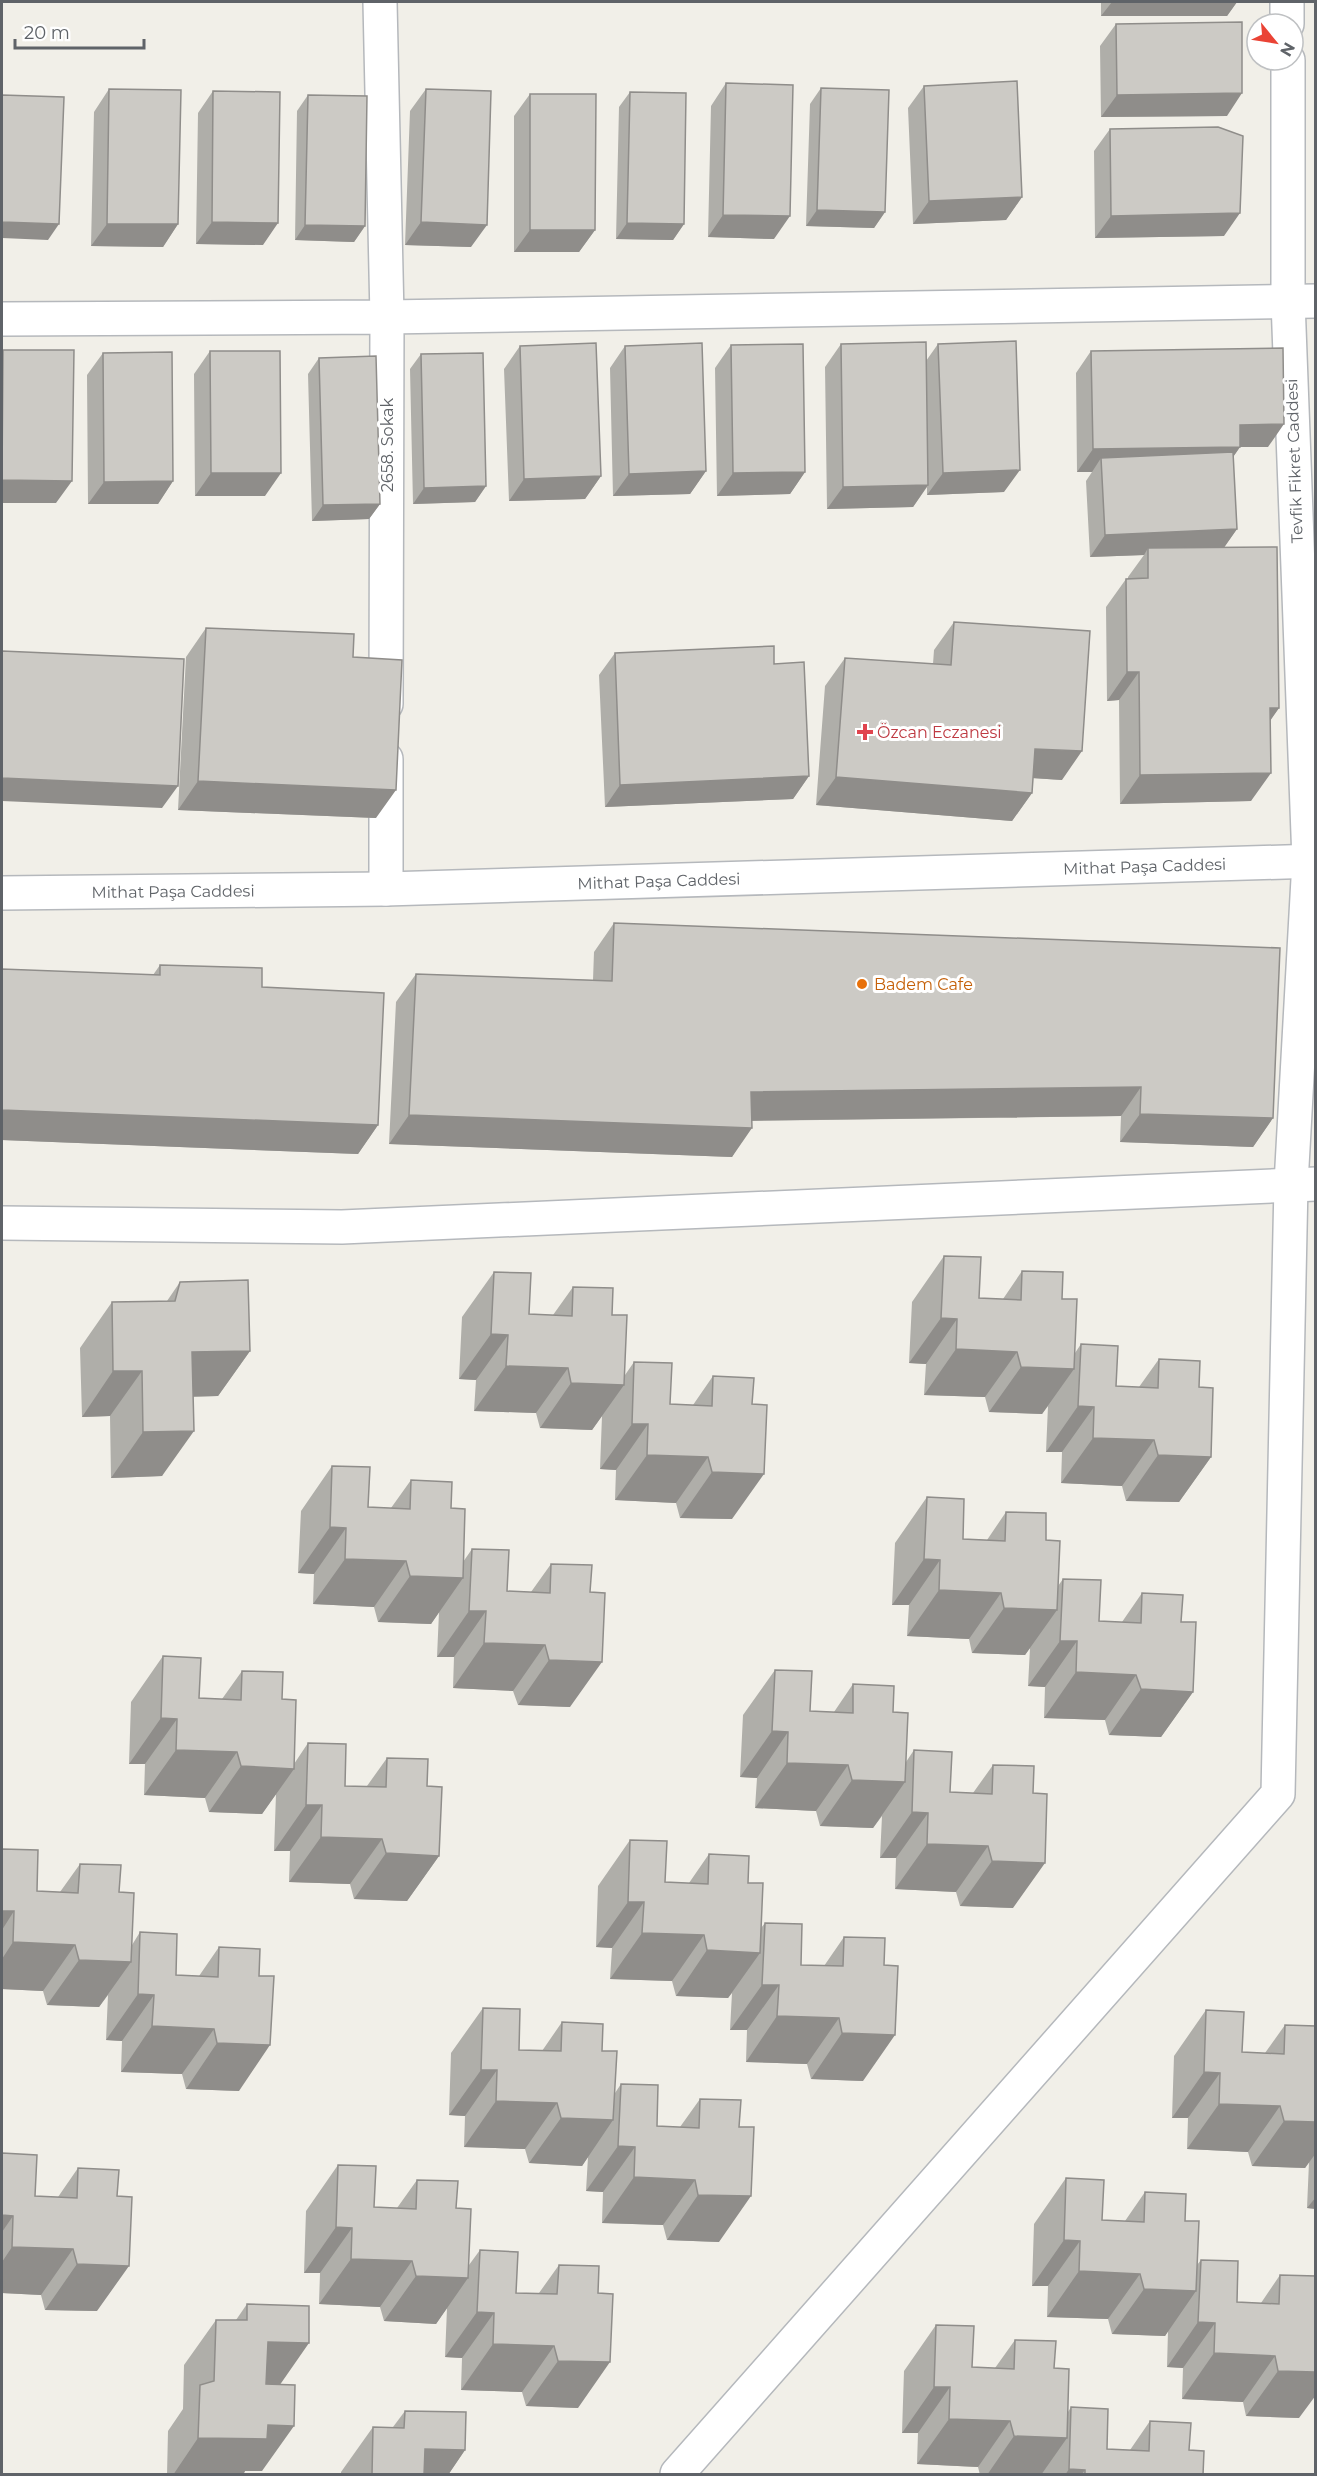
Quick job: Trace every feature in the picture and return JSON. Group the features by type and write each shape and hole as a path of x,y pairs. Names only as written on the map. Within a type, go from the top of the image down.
{"street":[{"name":"2658. Sokak","path":"380,2 387,317 386,889"},
{"name":"Tevfik Fikret Caddesi","path":"677,2475 1278,1794 1303,1184 1312,861 1302,301 1289,72"},
{"path":"2,319 387,317 1302,301"},
{"name":"Mithat Paşa Caddesi","path":"2,893 386,889 1218,866 1312,861"},
{"path":"2,1223 342,1227 1303,1184"}],"building":[{"path":"1242,22 1242,93 1117,95 1116,24"},
{"path":"1017,81 1022,197 929,201 924,86"},
{"path":"726,83 793,85 790,216 723,215"},
{"path":"821,88 889,90 885,212 817,210"},
{"path":"109,89 181,90 178,224 107,224"},
{"path":"426,89 491,91 487,225 421,222"},
{"path":"213,91 280,92 278,223 212,222"},
{"path":"630,92 686,93 684,224 627,223"},
{"path":"530,94 596,94 595,230 530,230"},
{"path":"2,95 64,97 59,224 2,222"},
{"path":"308,95 367,96 365,226 305,225"},
{"path":"1218,127 1243,136 1240,213 1111,216 1110,129"},
{"path":"1016,341 1020,470 943,473 938,344"},
{"path":"926,342 928,485 843,487 841,344"},
{"path":"596,343 601,476 524,479 520,346"},
{"path":"702,343 706,471 629,474 625,346"},
{"path":"803,344 805,472 733,473 731,345"},
{"path":"1283,348 1284,424 1240,425 1240,447 1093,449 1091,351"},
{"path":"3,350 74,350 72,481 2,480"},
{"path":"210,351 280,351 281,473 211,473"},
{"path":"172,352 173,481 104,482 103,353"},
{"path":"483,353 486,486 424,488 421,354"},
{"path":"376,356 380,504 323,505 319,358"},
{"path":"1233,452 1237,529 1105,535 1101,458"},
{"path":"1277,547 1279,708 1270,708 1271,773 1140,775 1139,672 1127,672 1126,579 1148,578 1148,548"},
{"path":"954,622 1090,631 1082,751 1035,749 1032,793 836,777 845,658 951,665"},
{"path":"206,628 354,634 353,657 402,660 396,790 198,781"},
{"path":"774,646 774,664 804,662 809,776 620,785 615,653"},
{"path":"2,651 184,659 178,786 2,778"},
{"path":"614,923 1280,948 1273,1118 1140,1114 1141,1087 751,1092 752,1128 409,1115 416,974 612,981"},
{"path":"160,965 262,968 262,987 384,993 378,1125 2,1110 2,969 160,975"},
{"path":"944,1256 981,1257 979,1298 1021,1300 1022,1271 1063,1272 1062,1299 1077,1299 1074,1369 1021,1367 1017,1352 956,1349 957,1319 941,1318"},
{"path":"494,1272 531,1273 529,1314 572,1316 573,1287 613,1288 612,1315 627,1315 624,1385 571,1383 568,1368 506,1366 508,1335 491,1334"},
{"path":"248,1280 250,1351 192,1352 194,1431 143,1432 142,1371 113,1371 112,1302 175,1301 180,1282"},
{"path":"1081,1344 1118,1346 1116,1386 1158,1388 1159,1359 1200,1361 1199,1387 1213,1388 1211,1457 1158,1455 1154,1440 1093,1438 1094,1407 1078,1406"},
{"path":"634,1362 672,1363 670,1404 712,1406 713,1376 754,1378 752,1404 767,1405 764,1474 712,1472 708,1457 647,1455 648,1424 632,1424"},
{"path":"332,1466 370,1467 368,1507 410,1509 411,1480 452,1482 451,1508 465,1509 463,1578 410,1576 406,1561 345,1559 346,1528 330,1527"},
{"path":"927,1497 964,1499 963,1539 1005,1541 1006,1512 1046,1513 1046,1540 1060,1541 1057,1610 1004,1608 1001,1593 939,1590 940,1560 924,1559"},
{"path":"472,1549 509,1550 507,1591 550,1593 551,1564 592,1565 590,1592 605,1593 602,1662 549,1660 545,1645 484,1643 486,1611 469,1611"},
{"path":"1063,1579 1101,1580 1099,1621 1141,1623 1142,1593 1183,1595 1181,1622 1196,1622 1193,1692 1141,1689 1136,1675 1076,1672 1077,1641 1060,1641"},
{"path":"163,1656 201,1658 199,1698 241,1700 242,1671 283,1672 282,1699 296,1700 294,1769 241,1766 237,1752 176,1750 177,1719 161,1718"},
{"path":"775,1670 812,1671 810,1711 853,1713 853,1684 894,1686 893,1712 908,1713 905,1782 852,1780 848,1765 787,1763 788,1732 772,1731"},
{"path":"308,1743 346,1744 345,1786 386,1787 387,1758 428,1759 427,1786 442,1787 439,1856 386,1853 382,1839 321,1837 322,1805 306,1805"},
{"path":"914,1750 952,1752 950,1792 992,1794 993,1765 1034,1766 1033,1793 1047,1794 1045,1863 992,1861 988,1846 927,1844 928,1813 912,1812"},
{"path":"630,1840 667,1841 665,1882 708,1884 709,1854 749,1856 748,1883 763,1883 760,1953 707,1950 704,1935 642,1933 644,1902 628,1902"},
{"path":"2,1849 38,1850 37,1891 78,1893 80,1864 121,1865 119,1892 134,1893 131,1962 79,1960 75,1945 13,1942 14,1911 2,1911"},
{"path":"765,1923 802,1924 801,1965 843,1966 844,1937 885,1938 884,1965 898,1966 895,2035 842,2033 839,2018 777,2016 779,1985 762,1985"},
{"path":"140,1932 177,1934 176,1975 218,1977 219,1947 260,1949 259,1976 274,1976 270,2045 217,2043 214,2029 152,2026 154,1995 138,1994"},
{"path":"483,2008 520,2009 519,2050 561,2051 562,2022 603,2024 602,2051 617,2051 613,2120 561,2118 557,2103 496,2101 497,2070 481,2070"},
{"path":"1206,2010 1244,2012 1242,2052 1284,2054 1285,2025 1316,2026 1316,2122 1284,2121 1280,2106 1219,2104 1220,2073 1204,2072"},
{"path":"621,2084 658,2085 657,2126 699,2128 700,2099 741,2100 739,2127 754,2127 751,2196 698,2195 695,2180 634,2177 635,2147 618,2146"},
{"path":"2,2153 37,2155 35,2196 77,2198 78,2168 119,2170 117,2196 132,2197 129,2266 77,2264 73,2249 12,2247 13,2216 2,2215"},
{"path":"338,2165 376,2166 374,2207 416,2209 417,2180 458,2181 456,2208 471,2209 468,2278 416,2276 412,2261 351,2259 352,2228 336,2227"},
{"path":"1066,2178 1104,2180 1102,2220 1144,2222 1145,2192 1186,2194 1185,2221 1199,2221 1196,2291 1144,2289 1140,2274 1079,2271 1080,2241 1064,2240"},
{"path":"480,2250 518,2252 516,2293 557,2294 559,2265 599,2266 598,2293 613,2294 610,2362 558,2361 554,2346 493,2344 494,2313 477,2312"},
{"path":"1201,2260 1238,2261 1237,2302 1279,2304 1280,2275 1316,2276 1316,2372 1278,2371 1275,2356 1214,2353 1215,2323 1198,2322"},
{"path":"247,2304 309,2306 309,2343 268,2342 266,2384 295,2385 294,2426 268,2425 267,2439 198,2438 200,2385 214,2381 216,2320 247,2320"},
{"path":"936,2325 974,2326 972,2367 1014,2369 1015,2340 1056,2341 1054,2368 1069,2369 1067,2438 1014,2436 1010,2421 949,2419 950,2387 934,2387"},
{"path":"1071,2407 1108,2409 1107,2449 1149,2451 1150,2421 1191,2423 1189,2450 1204,2451 1203,2475 1085,2475 1085,2470 1069,2469"},
{"path":"405,2411 466,2412 465,2450 425,2449 424,2475 372,2475 373,2427 404,2428"}],"place":[{"name":"Özcan Eczanesi","path":"865,732"},
{"name":"Badem Cafe","path":"862,984"}]}
